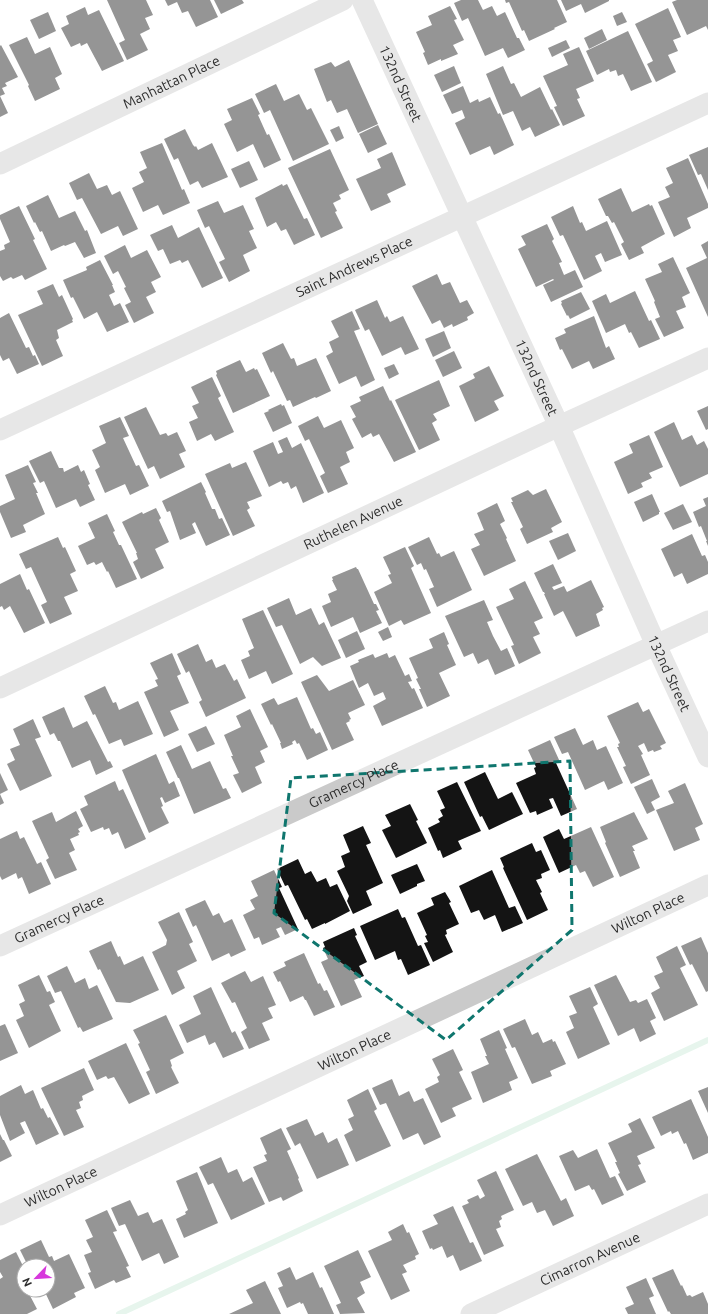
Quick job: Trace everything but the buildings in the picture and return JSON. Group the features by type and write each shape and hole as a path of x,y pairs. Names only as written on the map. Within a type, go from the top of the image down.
{"street":[{"name":"Manhattan Place","path":"0,164 344,0"},
{"name":"132nd Street","path":"362,0 559,426 656,645 708,757"},
{"name":"Saint Andrews Place","path":"0,430 708,102"},
{"name":"Ruthelen Avenue","path":"0,688 559,426 708,358"},
{"name":"Gramercy Place","path":"0,946 708,621"},
{"name":"Wilton Place","path":"0,1216 708,884"},
{"name":"Cimarron Avenue","path":"471,1314 708,1204"}],"highlighted area":[{"path":"570,761 572,930 446,1040 274,913 291,778"}],"waterway":[{"path":"119,1314 708,1040"}]}
